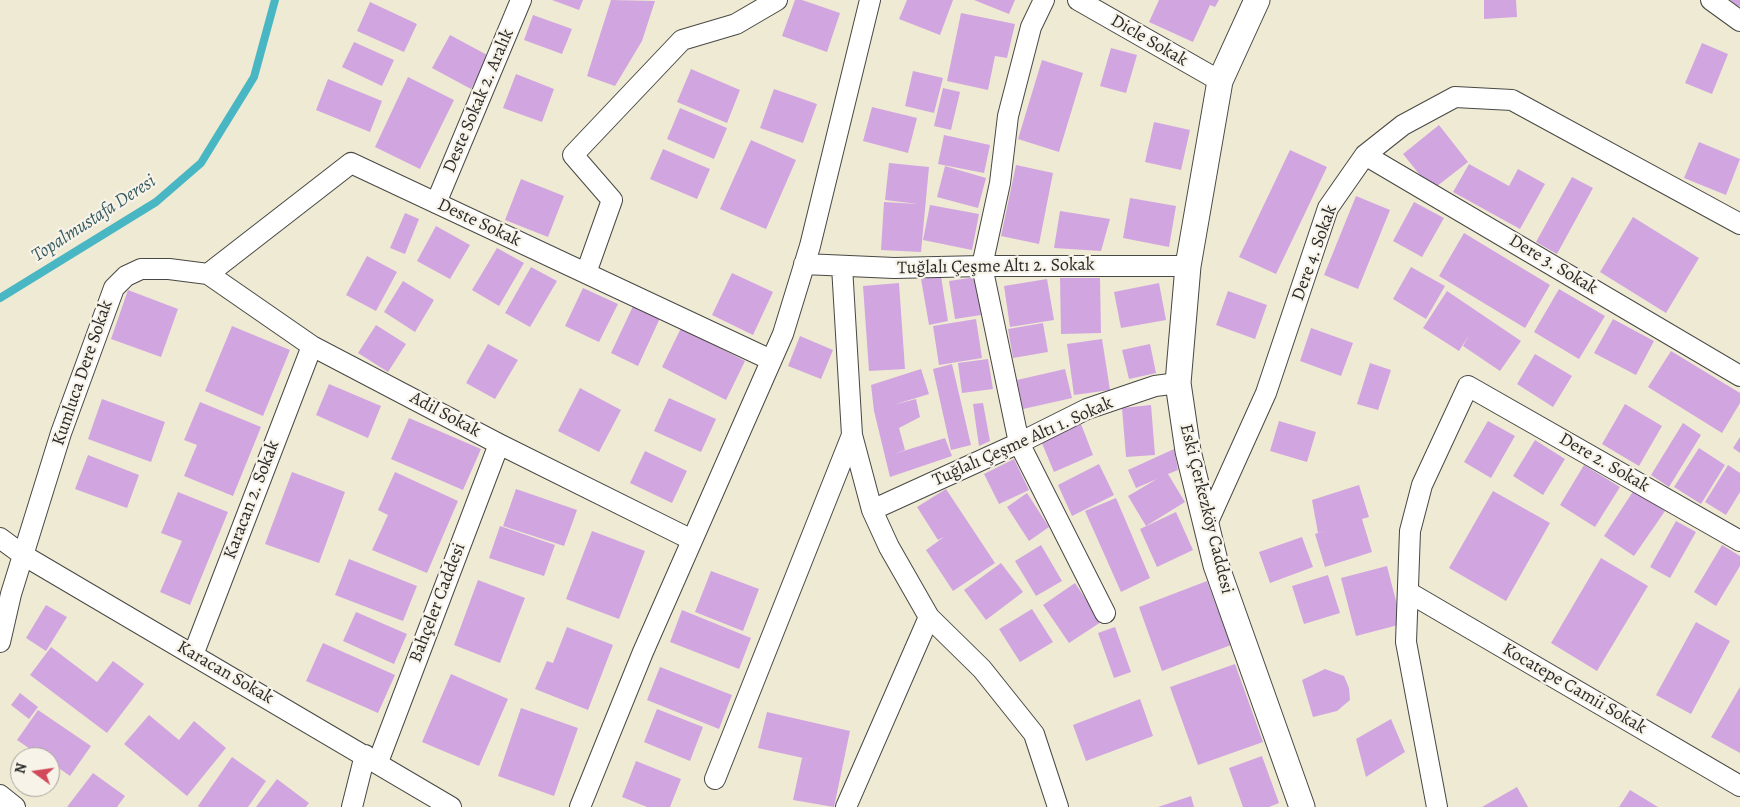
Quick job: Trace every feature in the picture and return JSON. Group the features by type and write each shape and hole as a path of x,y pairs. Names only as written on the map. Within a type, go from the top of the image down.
{"street":[{"name":"Deste Sokak 2. Aralık","path":"436,203 521,0"},
{"path":"586,273 612,200 573,156 682,40 736,24 777,0"},
{"path":"580,807 643,652 783,334 804,264 870,0"},
{"path":"1044,0 1031,27 1008,116 1000,183 982,266 1019,443 1105,613"},
{"name":"Dicle Sokak","path":"1078,0 1220,81"},
{"name":"Eski Çerkezköy Caddesi","path":"1257,0 1220,81 1188,266 1178,382 1188,451 1216,565 1302,807"},
{"path":"1711,0 1740,21"},
{"name":"Dere 4. Sokak","path":"1206,526 1266,393 1328,208 1365,155 1403,125 1456,97 1512,100 1740,224"},
{"name":"Dere 3. Sokak","path":"1365,155 1740,376"},
{"name":"Deste Sokak","path":"208,274 351,163 771,360"},
{"name":"Tuğlalı Çeşme Altı 2. Sokak","path":"804,264 894,268 1188,266"},
{"path":"842,266 852,435 872,510 889,547 929,617 982,669 1034,734 1058,807"},
{"name":"Kumluca Dere Sokak","path":"0,642 23,555 61,433 114,288 126,276 141,269 169,269 208,274"},
{"name":"Adil Sokak","path":"208,274 312,346 499,444 692,540"},
{"name":"Karacan 2. Sokak","path":"193,655 312,346"},
{"name":"Tuğlalı Çeşme Altı 1. Sokak","path":"872,510 1019,443 1087,409 1155,386 1178,382"},
{"name":"Dere 2. Sokak","path":"1408,592 1410,532 1422,485 1468,386 1740,541"},
{"path":"715,779 852,435"},
{"name":"Bahçeler Caddesi","path":"352,807 499,444"},
{"name":"Karacan Sokak","path":"0,538 23,555 371,758 451,807"},
{"path":"1408,592 1406,642 1437,807"},
{"name":"Kocatepe Camii Sokak","path":"1408,592 1740,786"},
{"path":"846,807 929,617"},
{"path":"0,795 15,807"}],"building":[{"path":"552,0 583,0 579,10"},
{"path":"611,0 655,1 642,41 615,86 587,76"},
{"path":"795,0 802,0 840,13 827,52 782,36"},
{"path":"907,0 953,0 940,35 899,19"},
{"path":"974,0 1015,0 1009,14"},
{"path":"1159,0 1219,0 1215,7 1210,5 1193,42 1149,22"},
{"path":"1484,0 1516,0 1517,17 1484,19"},
{"path":"1731,0 1740,0 1740,7 1730,3"},
{"path":"370,2 417,24 404,52 357,31"},
{"path":"961,13 1015,24 1007,58 995,56 988,90 947,81"},
{"path":"533,15 572,29 562,54 524,40"},
{"path":"450,35 489,56 471,89 432,68"},
{"path":"354,42 394,60 382,86 342,67"},
{"path":"1702,43 1728,54 1712,94 1685,83"},
{"path":"1111,48 1137,55 1126,93 1100,86"},
{"path":"1042,60 1083,73 1059,152 1018,139"},
{"path":"691,69 740,90 727,123 677,102"},
{"path":"913,71 943,78 934,113 905,106"},
{"path":"516,74 554,89 542,122 503,108"},
{"path":"408,77 454,100 420,169 375,147"},
{"path":"328,79 382,101 370,132 316,110"},
{"path":"943,88 960,92 951,130 934,126"},
{"path":"774,89 817,104 803,143 760,128"},
{"path":"872,107 917,118 908,153 863,141"},
{"path":"680,108 727,128 714,159 667,139"},
{"path":"1154,122 1190,130 1181,170 1145,162"},
{"path":"1439,125 1468,162 1432,190 1403,154"},
{"path":"944,135 990,145 984,173 938,164"},
{"path":"751,140 796,160 766,229 720,209"},
{"path":"1699,142 1740,159 1726,195 1684,178"},
{"path":"663,149 710,169 697,199 650,179"},
{"path":"1290,150 1327,167 1276,274 1239,257"},
{"path":"889,163 929,167 921,252 881,250 884,202 918,204 885,200"},
{"path":"1469,164 1509,186 1518,169 1545,184 1520,229 1453,192"},
{"path":"1016,165 1053,173 1039,244 1001,236"},
{"path":"945,166 986,178 978,208 937,197"},
{"path":"1572,177 1593,188 1557,254 1536,242"},
{"path":"521,179 564,196 548,237 505,220"},
{"path":"1356,196 1390,210 1358,289 1324,275"},
{"path":"1130,198 1176,206 1169,247 1123,238"},
{"path":"1414,202 1444,218 1422,257 1393,241"},
{"path":"930,205 979,214 972,250 923,240"},
{"path":"1060,211 1110,219 1101,251 1054,248"},
{"path":"405,213 419,219 405,254 390,248"},
{"path":"1633,217 1699,258 1666,313 1600,272"},
{"path":"436,226 470,245 450,279 417,261"},
{"path":"1464,233 1550,285 1525,328 1439,276"},
{"path":"497,248 524,263 499,306 472,290"},
{"path":"367,256 397,272 376,311 346,295"},
{"path":"531,267 557,281 530,327 505,313"},
{"path":"1411,267 1445,286 1426,319 1393,299"},
{"path":"732,273 773,292 753,335 712,315"},
{"path":"941,276 948,321 929,325 921,279"},
{"path":"976,277 981,315 955,319 949,281"},
{"path":"1060,278 1100,278 1101,333 1061,334"},
{"path":"1047,279 1054,320 1010,327 1004,286"},
{"path":"403,281 434,300 415,332 384,312"},
{"path":"899,283 905,369 869,371 863,286"},
{"path":"1159,283 1166,320 1121,328 1114,292"},
{"path":"583,288 618,304 599,342 565,326"},
{"path":"1559,289 1605,316 1579,359 1534,332"},
{"path":"128,290 178,309 161,357 111,339"},
{"path":"1228,291 1267,305 1255,339 1216,325"},
{"path":"1447,291 1521,341 1500,371 1463,346 1469,335 1459,351 1423,328"},
{"path":"634,304 661,316 638,366 611,353"},
{"path":"976,319 982,358 939,365 933,326"},
{"path":"1613,319 1654,341 1636,375 1594,353"},
{"path":"1043,323 1048,352 1013,358 1008,329"},
{"path":"376,325 406,344 388,372 358,353"},
{"path":"232,326 290,350 263,416 205,391"},
{"path":"681,328 745,361 726,400 662,367"},
{"path":"1311,328 1353,343 1341,376 1300,361"},
{"path":"800,336 833,350 821,379 788,366"},
{"path":"1102,339 1110,390 1074,395 1067,344"},
{"path":"488,344 518,360 495,399 466,383"},
{"path":"1150,344 1156,373 1129,379 1122,350"},
{"path":"1671,351 1740,393 1740,403 1722,433 1648,387"},
{"path":"1535,354 1572,376 1553,407 1517,384"},
{"path":"988,359 993,389 962,393 958,363"},
{"path":"1370,363 1391,370 1378,410 1357,404"},
{"path":"952,364 971,445 951,450 933,369"},
{"path":"921,369 929,394 893,405 916,399 920,417 899,428 905,450 894,454 945,438 952,456 890,477 874,411 871,385"},
{"path":"1065,369 1072,398 1023,409 1017,380"},
{"path":"329,384 381,406 368,438 316,415"},
{"path":"580,388 621,410 599,452 558,431"},
{"path":"669,398 716,419 701,452 654,431"},
{"path":"102,399 165,422 151,462 88,439"},
{"path":"200,402 261,427 233,496 184,476 197,445 184,440"},
{"path":"983,403 990,441 979,446 973,404"},
{"path":"1625,404 1662,426 1639,466 1602,444"},
{"path":"1151,405 1155,455 1126,457 1122,408"},
{"path":"409,418 481,449 463,490 391,459"},
{"path":"1279,421 1316,432 1307,462 1270,451"},
{"path":"1488,421 1515,436 1491,478 1464,462"},
{"path":"1683,423 1701,435 1669,487 1651,475"},
{"path":"1081,424 1093,455 1054,472 1041,441"},
{"path":"1740,437 1740,453 1733,448"},
{"path":"1535,440 1565,459 1543,495 1513,476"},
{"path":"1699,448 1725,465 1701,504 1674,487"},
{"path":"1174,449 1178,470 1168,474 1185,502 1146,526 1128,496 1157,479 1136,488 1128,470"},
{"path":"645,451 687,471 672,503 630,483"},
{"path":"88,455 139,475 127,508 75,489"},
{"path":"1014,459 1029,490 999,504 984,474"},
{"path":"1099,464 1114,495 1072,516 1058,485"},
{"path":"1584,465 1620,487 1595,527 1560,505"},
{"path":"1728,465 1740,473 1740,492 1726,515 1705,502"},
{"path":"292,472 345,492 319,563 265,544"},
{"path":"395,472 458,501 427,573 372,550 388,515 378,510"},
{"path":"1359,485 1369,517 1362,519 1372,552 1325,567 1315,534 1333,529 1318,533 1312,500"},
{"path":"516,489 577,510 564,546 503,526"},
{"path":"946,489 995,563 953,591 926,550 944,537 938,540 917,507"},
{"path":"1634,490 1665,511 1634,556 1604,536"},
{"path":"1493,491 1550,523 1506,601 1449,568"},
{"path":"178,492 228,512 190,605 160,592 182,541 161,533"},
{"path":"1027,493 1049,527 1029,541 1007,507"},
{"path":"1116,498 1150,578 1121,592 1085,511"},
{"path":"1176,512 1193,550 1157,567 1140,529"},
{"path":"1676,521 1696,532 1670,578 1650,567"},
{"path":"500,526 555,545 544,576 489,558"},
{"path":"592,531 645,551 619,619 566,599"},
{"path":"1302,537 1313,567 1270,583 1259,552"},
{"path":"1041,545 1062,581 1036,596 1015,561"},
{"path":"1722,545 1740,556 1740,566 1716,606 1694,592"},
{"path":"1601,558 1648,586 1597,671 1551,643"},
{"path":"349,559 417,586 403,621 335,595"},
{"path":"1001,563 1023,592 986,620 964,590"},
{"path":"1387,566 1402,624 1356,636 1341,578"},
{"path":"711,571 759,589 743,631 695,612"},
{"path":"1328,575 1340,613 1304,624 1292,586"},
{"path":"478,580 525,598 500,663 454,645"},
{"path":"1207,581 1231,645 1162,671 1139,607"},
{"path":"1075,583 1101,622 1069,643 1043,605"},
{"path":"46,605 67,617 46,651 26,638"},
{"path":"1032,609 1053,642 1020,662 999,629"},
{"path":"682,610 751,638 739,669 670,642"},
{"path":"356,612 407,634 394,664 343,641"},
{"path":"1696,622 1730,641 1691,714 1656,695"},
{"path":"567,627 613,645 588,710 535,689 547,661 553,663"},
{"path":"1115,627 1131,672 1114,678 1098,633"},
{"path":"323,643 395,675 378,713 306,681"},
{"path":"51,647 97,682 113,661 144,684 107,733 30,675"},
{"path":"1235,664 1263,742 1198,765 1170,687"},
{"path":"660,667 732,695 719,729 647,700"},
{"path":"1325,669 1344,676 1349,688 1350,700 1337,711 1313,717 1302,680"},
{"path":"451,674 508,699 479,766 422,742"},
{"path":"1740,687 1740,753 1711,737"},
{"path":"20,693 38,707 29,719 11,705"},
{"path":"1140,699 1153,736 1086,761 1073,725"},
{"path":"521,708 578,728 554,796 498,776"},
{"path":"657,709 703,727 690,761 644,742"},
{"path":"38,710 91,746 70,776 60,769 60,747 27,747 17,740"},
{"path":"767,712 850,731 834,807 793,800 802,758 812,760 758,748"},
{"path":"149,715 179,740 194,721 226,748 187,796 124,744"},
{"path":"1391,719 1405,752 1366,777 1356,739"},
{"path":"1262,756 1279,803 1269,807 1243,807 1229,768"},
{"path":"232,757 266,781 248,807 199,807 198,806"},
{"path":"636,761 681,779 670,807 647,807 622,797"},
{"path":"93,773 125,796 117,807 67,807"},
{"path":"277,779 309,803 306,807 256,807"},
{"path":"1517,787 1528,807 1482,807"},
{"path":"1630,790 1658,807 1619,807"},
{"path":"1191,796 1194,807 1158,807"}],"waterway":[{"name":"Topalmustafa Deresi","path":"0,298 156,202 201,163 254,77 275,0"}]}
